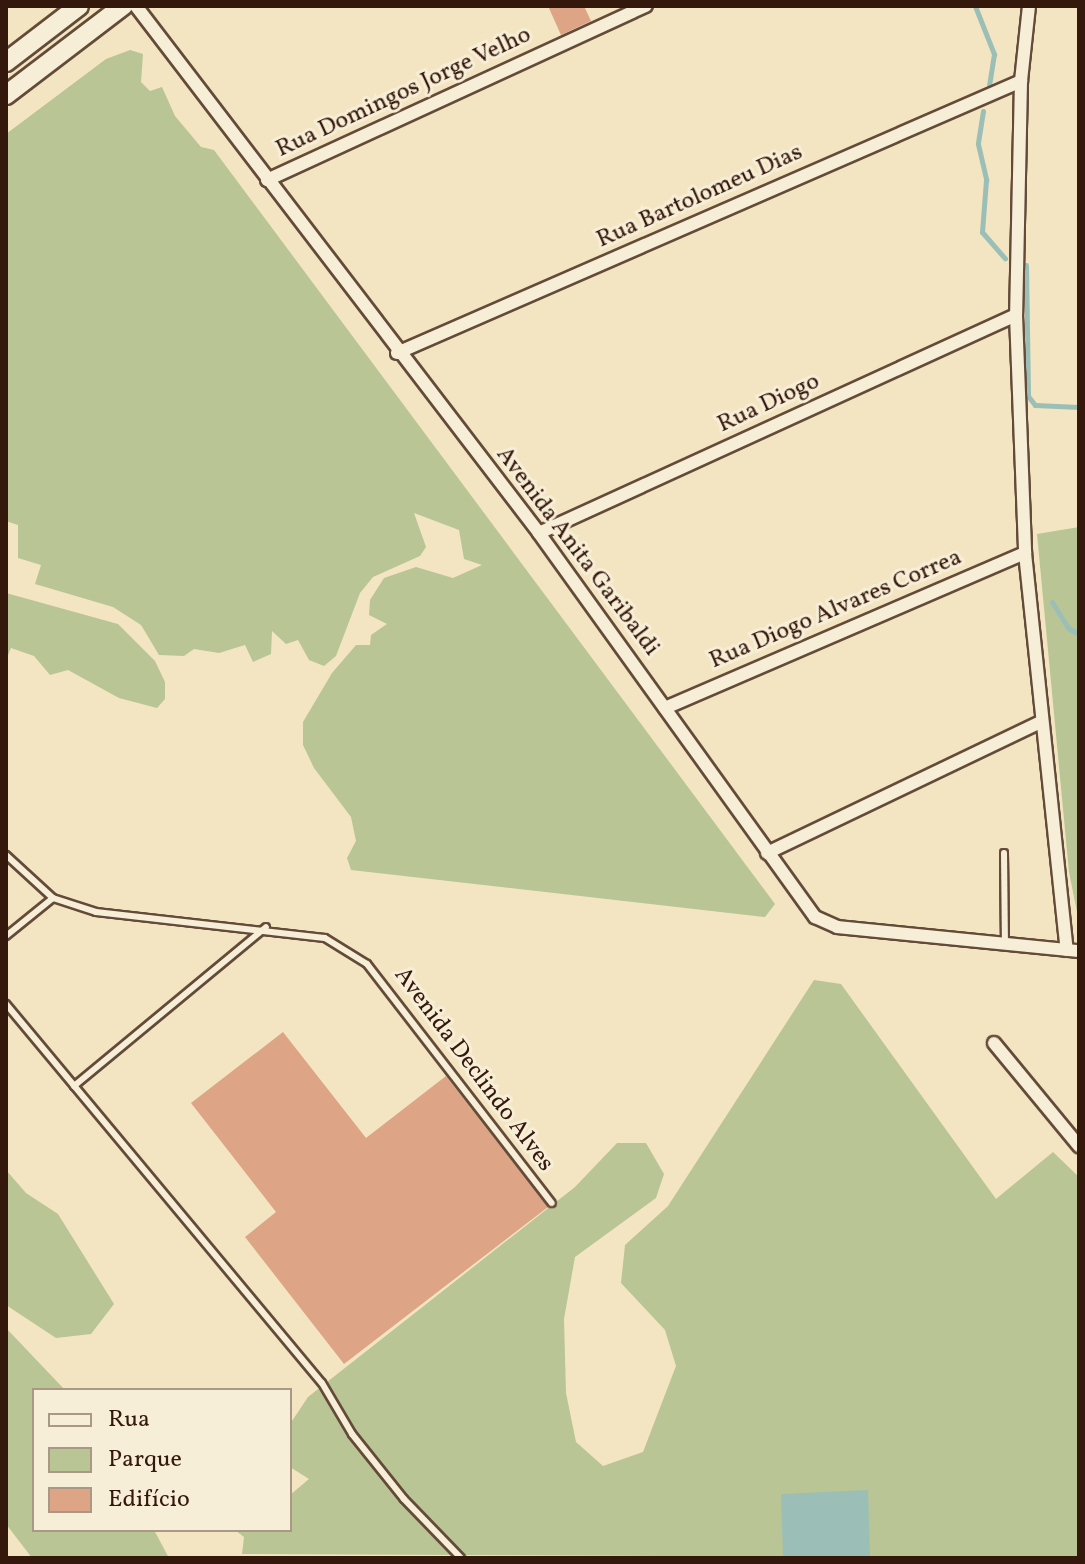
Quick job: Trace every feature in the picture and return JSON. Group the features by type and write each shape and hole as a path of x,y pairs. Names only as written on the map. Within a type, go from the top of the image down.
{"main road":[{"path":"6,62 79,6"},
{"path":"6,95 123,6"}],"street":[{"name":"Avenida Anita Garibaldi","path":"136,6 397,353 539,533 815,917 837,927 1073,951"},
{"name":"Rua Domingos Jorge Velho","path":"267,180 646,6"},
{"path":"1029,6 1021,81 1016,315 1025,553 1041,722 1073,951"},
{"name":"Rua Bartolomeu Dias","path":"397,353 1021,81"},
{"name":"Rua Diogo","path":"539,533 1016,315"},
{"name":"Rua Diogo Alvares Correa","path":"665,708 1025,553"},
{"path":"767,853 1041,722"},
{"path":"994,1043 1079,1146"}],"lane":[{"path":"1004,853 1005,944"},
{"name":"Avenida Declindo Alves","path":"6,855 53,898 96,912 266,927 325,938 367,964 552,1203"},
{"path":"6,936 53,898"},
{"path":"74,1086 266,927"},
{"path":"6,1004 322,1383 352,1434 404,1499 461,1558"}],"green space":[{"path":"130,50 143,54 141,82 150,91 162,87 175,116 201,147 214,150 775,904 765,917 351,870 347,858 356,841 351,817 314,768 303,745 303,722 332,673 356,645 370,645 371,635 387,624 369,615 370,600 384,578 416,567 453,578 482,565 464,559 459,530 414,513 426,547 420,556 373,577 360,593 336,656 324,666 309,660 298,640 286,644 272,631 271,654 253,662 245,645 219,653 194,649 184,656 159,655 141,625 113,607 35,584 41,565 18,558 18,525 6,521 6,134 106,59"},
{"path":"1079,527 1079,922 1069,872 1037,534"},
{"path":"6,593 118,624 155,661 165,682 165,699 157,708 119,698 68,670 50,675 34,656 11,648 6,660"},
{"path":"814,980 841,984 996,1199 1053,1152 1079,1177 1079,1558 242,1554 244,1537 238,1532 292,1532 292,1493 309,1479 292,1468 292,1421 308,1397 575,1187 617,1143 646,1143 664,1174 656,1198 575,1257 564,1319 566,1393 576,1442 603,1466 643,1452 676,1366 665,1330 621,1283 625,1245 668,1206"},
{"path":"6,1170 26,1193 58,1214 114,1304 91,1334 56,1338 6,1305"},
{"path":"6,1328 63,1388 32,1388 32,1532 155,1532 169,1558 32,1558 6,1524"}],"water":[{"path":"868,1490 870,1558 783,1558 781,1494"}],"building":[{"path":"548,6 584,6 591,21 561,35"},
{"path":"283,1032 366,1138 446,1076 548,1207 344,1364 245,1237 276,1212 191,1103"}],"waterway":[{"path":"975,6 994,54 989,85"},
{"path":"983,111 978,144 986,180 982,232 1005,258"},
{"path":"1026,265 1028,396 1035,405 1079,407"},
{"path":"1052,602 1068,628 1079,634"}]}
